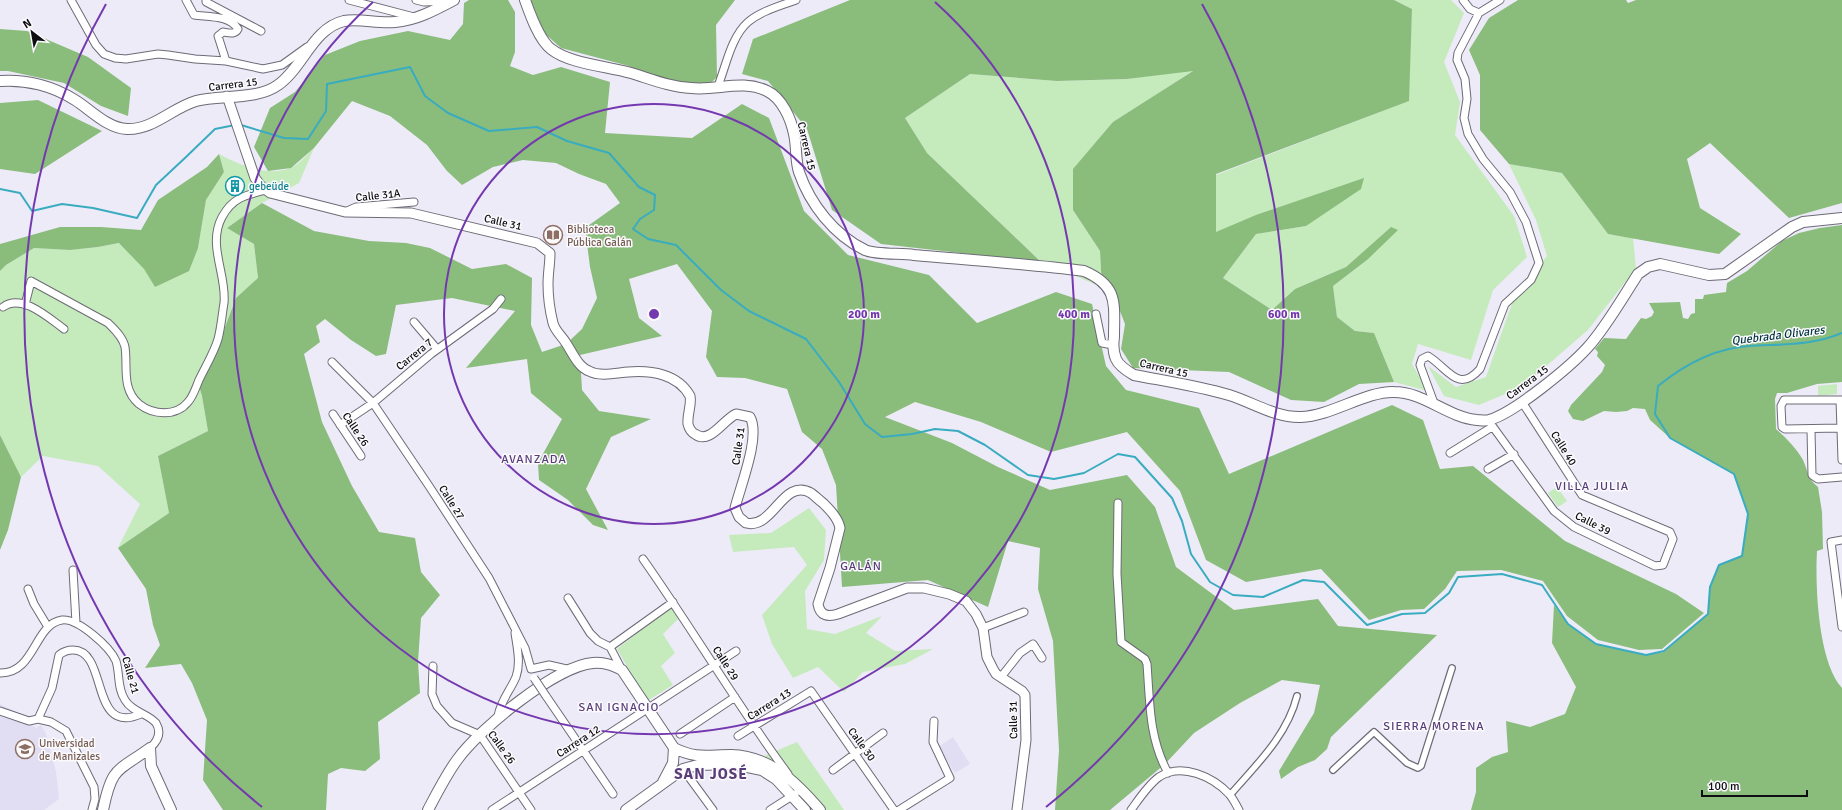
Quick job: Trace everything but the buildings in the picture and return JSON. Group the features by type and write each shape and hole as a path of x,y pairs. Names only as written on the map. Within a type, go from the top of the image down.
{"main road":[{"name":"Carrera 15","path":"0,81 18,81 47,87 74,99 111,125 128,129 148,125 194,102 228,100 265,92 276,87 286,80 315,41 327,29 343,21 395,22 416,18 453,0"},
{"name":"Carrera 15","path":"525,0 530,14 549,48 562,56 631,73 664,84 693,89 750,84 769,91 782,104 794,133 798,170 808,192 821,213 844,238 867,251 997,261 1084,270 1096,276 1108,286 1111,293 1114,305 1114,345 1116,359 1124,369 1134,375 1229,395 1283,415 1301,417 1320,414 1379,394 1394,392 1412,394 1457,415 1490,424 1522,402 1574,361 1589,346 1638,274 1648,267 1660,264 1709,275 1724,274 1792,227 1802,222 1842,218"},
{"path":"428,810 457,759 498,716 528,695 571,670 596,663 608,663 622,670 674,748 696,756 733,755 752,759 774,767 791,779 820,810"},
{"path":"150,748 151,766 171,810"},
{"name":"Calle 21","path":"103,810 112,777 122,765 137,758 150,748"},
{"path":"658,788 667,776 672,763 674,748"},
{"path":"137,758 151,766"},
{"path":"626,810 683,769 698,765 733,764 762,770 776,779 793,795 805,810"}],"street":[{"path":"71,0 96,45 101,52 108,56 126,58 158,54 226,61 263,70 282,65 315,41"},
{"path":"186,0 194,15 225,19 235,25 238,29 234,33 223,32 218,36 226,61"},
{"path":"206,0 206,2 261,31"},
{"path":"349,0 416,18"},
{"path":"416,0 424,2 453,0"},
{"path":"718,86 736,38 748,22 769,10 796,0"},
{"path":"1463,0 1470,9 1480,13"},
{"path":"1434,403 1420,365 1422,359 1428,356 1460,380 1467,380 1473,377 1480,369 1505,304 1531,280 1539,263 1526,222 1510,192 1483,159 1468,134 1464,118 1467,99 1465,79 1457,60 1480,13 1500,0"},
{"name":"Calle 31","path":"228,100 255,178 266,190 284,197 345,212 411,213 537,243 550,253 551,261 548,283 553,324 580,365 586,370 590,372 607,374 630,371 671,377 677,381 690,396 689,426 692,432 699,436 708,437 736,414 750,417 754,428 747,469 735,508 739,517 746,523 756,523 776,508 785,496 797,491 810,493 829,508 840,528 830,568 818,604 818,608 824,615 829,616 838,614 907,588 924,588 949,594 966,601 976,614 983,628 987,657 992,669 1022,691 1025,695 1026,740 1016,810"},
{"path":"25,305 31,280 108,323 118,333 125,346 126,376 131,394 139,404 165,414 178,410 189,402 218,340 224,303 224,290 217,255 220,222 236,199 266,190"},
{"name":"Calle 31A","path":"345,212 356,207 414,202"},
{"name":"Carrera 7","path":"340,425 373,403 437,349 493,309 501,299"},
{"path":"2,307 8,304 25,305 35,309 64,329"},
{"path":"1096,314 1102,343 1114,345"},
{"path":"414,322 437,349"},
{"name":"Calle 27","path":"332,362 373,403 489,578 525,648 531,669 549,665 571,670"},
{"path":"1840,428 1811,430 1785,429 1782,427 1781,406 1784,400 1841,400 1840,428 1842,460"},
{"name":"Calle 40","path":"1522,402 1582,495 1670,532 1673,539 1661,566"},
{"name":"Calle 26","path":"333,414 361,456"},
{"path":"1450,453 1490,424"},
{"name":"Calle 39","path":"1490,424 1514,454 1554,511 1566,521 1574,527 1655,566 1661,566"},
{"path":"1811,430 1812,475 1818,479 1842,477"},
{"path":"1488,469 1514,454"},
{"path":"1118,503 1118,574 1121,642 1145,659 1147,664 1153,738 1159,757 1168,773"},
{"path":"1842,540 1830,542 1842,627"},
{"name":"Calle 29","path":"643,559 714,664 753,727 791,779"},
{"path":"0,673 9,672 21,666 48,627 61,620 76,623 73,570"},
{"path":"28,589 34,604 48,627"},
{"path":"568,598 590,633 598,642 610,647 622,670"},
{"path":"610,647 673,602"},
{"path":"983,628 1024,612"},
{"name":"Calle 21","path":"76,623 104,645 112,655 117,665 120,686 124,698 132,708 153,720 158,727 158,738 150,748"},
{"path":"498,716 503,697 517,672 518,657 514,629"},
{"path":"1001,677 1020,652 1033,644 1042,658"},
{"path":"38,719 52,688 59,655 66,650 76,650 84,653 88,658 94,669 106,704 112,712 127,717 141,714"},
{"name":"Carrera 12","path":"492,810 736,650"},
{"name":"Calle 26","path":"433,666 432,694 437,706 452,723 480,735 531,810"},
{"path":"1333,770 1374,732 1407,763 1418,768 1421,766 1452,668"},
{"path":"534,678 613,794"},
{"name":"Carrera 13","path":"738,736 811,691"},
{"name":"Calle 30","path":"811,691 894,810"},
{"path":"1230,795 1285,730 1294,710 1298,696"},
{"path":"680,734 735,697"},
{"path":"0,711 29,721 38,719 50,722 66,732 94,787 95,799 92,810"},
{"path":"899,810 950,778 933,742 934,721"},
{"path":"833,770 883,733"},
{"path":"683,769 713,810"},
{"path":"1131,810 1159,777 1168,773 1184,771 1204,776 1230,795 1239,810"},
{"path":"770,810 802,790"}],"shaded area":[{"name":"Universidad de Manizales","path":"0,704 16,712 36,728 41,725 46,734 56,772 59,799 44,810 0,810"},
{"path":"953,737 970,764 955,773 938,747"}],"green space":[{"path":"469,0 508,0 515,12 515,52 510,66 533,75 561,67 610,82 605,133 692,138 742,104 769,118 804,211 848,255 929,275 977,323 1056,292 1092,304 1106,366 1126,390 1199,408 1229,474 1392,405 1423,420 1440,469 1473,466 1565,541 1676,594 1704,613 1662,649 1639,650 1598,640 1567,616 1543,581 1501,570 1457,571 1445,589 1424,609 1401,610 1369,620 1321,569 1246,582 1206,560 1180,491 1127,432 1051,452 981,422 915,402 885,417 952,443 998,467 1050,490 1127,475 1155,507 1176,567 1234,610 1318,599 1338,626 1437,635 1331,737 1327,749 1315,760 1298,767 1281,779 1279,771 1314,713 1320,685 1282,680 1240,703 1194,733 1165,764 1110,810 1055,810 1059,750 1053,641 1038,589 1040,548 1008,541 988,607 928,580 842,587 836,485 822,449 802,432 787,389 745,378 717,377 706,357 712,311 677,264 629,279 639,318 662,336 580,355 582,390 599,411 651,419 611,437 586,489 608,530 593,525 568,500 539,480 538,463 562,419 531,393 527,359 466,368 515,311 452,298 396,305 386,354 376,356 351,340 325,319 316,326 320,342 304,354 322,422 352,486 379,532 415,538 421,572 440,595 421,618 418,662 420,693 378,722 380,759 365,771 341,768 328,774 326,810 223,810 203,780 207,720 192,683 181,664 145,668 160,645 153,625 146,589 118,548 169,513 158,456 208,431 202,396 197,379 215,354 236,298 258,278 254,244 227,228 262,203 314,231 369,241 406,243 430,248 472,269 506,264 532,278 531,325 542,352 566,344 582,329 597,298 590,267 585,228 620,203 606,184 579,174 556,163 523,160 493,167 462,185 447,171 427,145 390,116 352,101 314,148 291,168 268,171 254,147 270,108 295,92 325,55 360,41 408,31 450,40 463,24 464,3"},
{"path":"531,0 735,0 716,25 717,77 709,85 657,80 629,66 561,48 543,32"},
{"path":"850,0 1394,0 1412,9 1409,101 1216,174 1216,232 1256,215 1364,178 1361,189 1306,226 1256,234 1223,278 1272,310 1295,289 1346,267 1391,227 1398,230 1367,260 1333,286 1337,317 1355,331 1374,333 1394,382 1359,384 1324,402 1291,400 1229,372 1133,368 1121,349 1125,324 1116,301 1102,287 1100,251 1073,210 1073,169 1113,122 1193,71 1127,79 1057,81 970,74 905,118 927,153 1041,262 881,244 832,210 807,129 768,81 742,74 753,39"},
{"path":"1394,0 1451,0 1464,13 1444,62 1460,102 1455,135 1514,216 1527,257 1493,290 1471,360 1418,344 1412,364 1428,391 1394,382 1374,333 1355,331 1337,317 1333,286 1367,260 1391,227 1346,267 1295,289 1272,310 1223,278 1256,234 1306,226 1215,232 1216,175 1408,101 1412,9"},
{"path":"1518,0 1626,0 1628,3 1636,0 1842,0 1842,203 1789,218 1710,143 1687,159 1700,208 1741,234 1719,254 1608,234 1562,173 1509,164 1480,130 1480,75 1469,50 1489,18"},
{"path":"0,29 27,31 88,57 131,88 128,116 101,106 64,83 8,71 0,71"},
{"path":"1194,70 1114,122 1073,210 1100,251 1102,287 1041,262 927,153 905,118 970,74 1057,81 1127,79"},
{"path":"38,100 102,131 35,174 0,169 0,103"},
{"path":"314,148 299,183 262,203 227,228 254,244 258,279 236,298 215,354 197,379 202,396 208,431 158,456 169,513 118,548 140,504 98,466 43,456 21,477 0,435 0,271 6,265 34,248 70,250 120,243 144,269 155,287 198,248 206,200 224,172 219,154 244,166 272,171 293,167"},
{"path":"219,154 224,172 206,200 198,248 189,271 155,287 144,269 119,243 70,250 34,248 6,265 0,271 0,244 60,227 101,227 141,230 158,200 207,167"},
{"path":"1509,164 1562,173 1608,234 1633,238 1636,268 1588,330 1522,387 1479,405 1444,396 1428,366 1456,387 1486,377 1516,292 1547,256 1536,220"},
{"path":"1842,225 1842,382 1817,384 1787,393 1777,393 1775,399 1776,429 1797,451 1803,460 1814,484 1818,487 1822,512 1823,549 1817,551 1817,583 1820,622 1828,660 1834,676 1842,688 1842,810 1471,810 1476,792 1476,768 1492,757 1508,752 1506,721 1530,727 1565,714 1576,687 1552,643 1554,605 1568,624 1596,644 1646,655 1664,652 1708,614 1710,587 1719,565 1742,555 1748,514 1734,474 1670,438 1650,420 1645,409 1633,408 1627,411 1616,412 1604,411 1583,421 1573,419 1568,411 1571,405 1602,372 1605,365 1597,356 1598,352 1595,349 1604,338 1626,339 1641,318 1646,319 1652,316 1654,312 1649,303 1680,302 1683,318 1688,319 1691,314 1695,313 1695,299 1703,299 1704,295 1726,292 1727,283 1747,271 1782,241 1799,233"},
{"path":"1837,384 1837,394 1818,396 1818,386"},
{"path":"0,435 21,477 8,530 0,550"},
{"path":"1557,487 1567,501 1558,507 1548,493"},
{"path":"809,508 826,530 824,560 805,591 807,629 835,634 882,616 866,633 895,651 933,649 905,664 863,672 844,692 818,667 793,678 772,644 762,615 807,565 794,547 733,552 729,535 771,533"},
{"path":"671,606 678,619 663,634 675,653 661,666 673,685 647,701 617,649"},
{"path":"797,742 844,810 823,810 807,787 764,756"}],"waterway":[{"name":"Quebrada Olivares","path":"241,125 284,138 308,139 326,111 327,84 410,67 425,96 448,113 489,131 537,127 567,141 609,153 639,187 655,195 654,210 640,219 633,229 648,239 676,245 721,290 749,311 806,339 839,382 865,424 882,437 912,434 935,429 958,431 985,445 1028,475 1054,479 1084,473 1118,454 1135,457 1172,498 1182,521 1191,554 1210,582 1233,595 1263,597 1303,580 1324,582 1367,625 1402,614 1425,613 1449,593 1458,577 1502,574 1542,585 1568,624 1596,644 1646,655 1664,651 1708,614 1710,587 1719,565 1742,556 1748,514 1734,474 1670,438 1655,414 1658,386 1678,371 1700,359 1724,350 1736,347 1808,342 1842,333"},
{"name":"Quebrada Olivares","path":"0,189 20,193 32,211 62,204 93,208 137,218 156,185 215,129 235,125"}],"place":[{"name":"gebeüde","path":"235,186"},
{"name":"Biblioteca Pública Galán","path":"553,235"},
{"name":"Universidad de Manizales","path":"25,749"}],"district":[{"name":"AVANZADA","path":"534,459"},
{"name":"VILLA JULIA","path":"1592,486"},
{"name":"GALÁN","path":"861,566"},
{"name":"SAN IGNACIO","path":"619,707"},
{"name":"SIERRA MORENA","path":"1434,726"},
{"name":"SAN JOSÉ","path":"711,774"}]}
